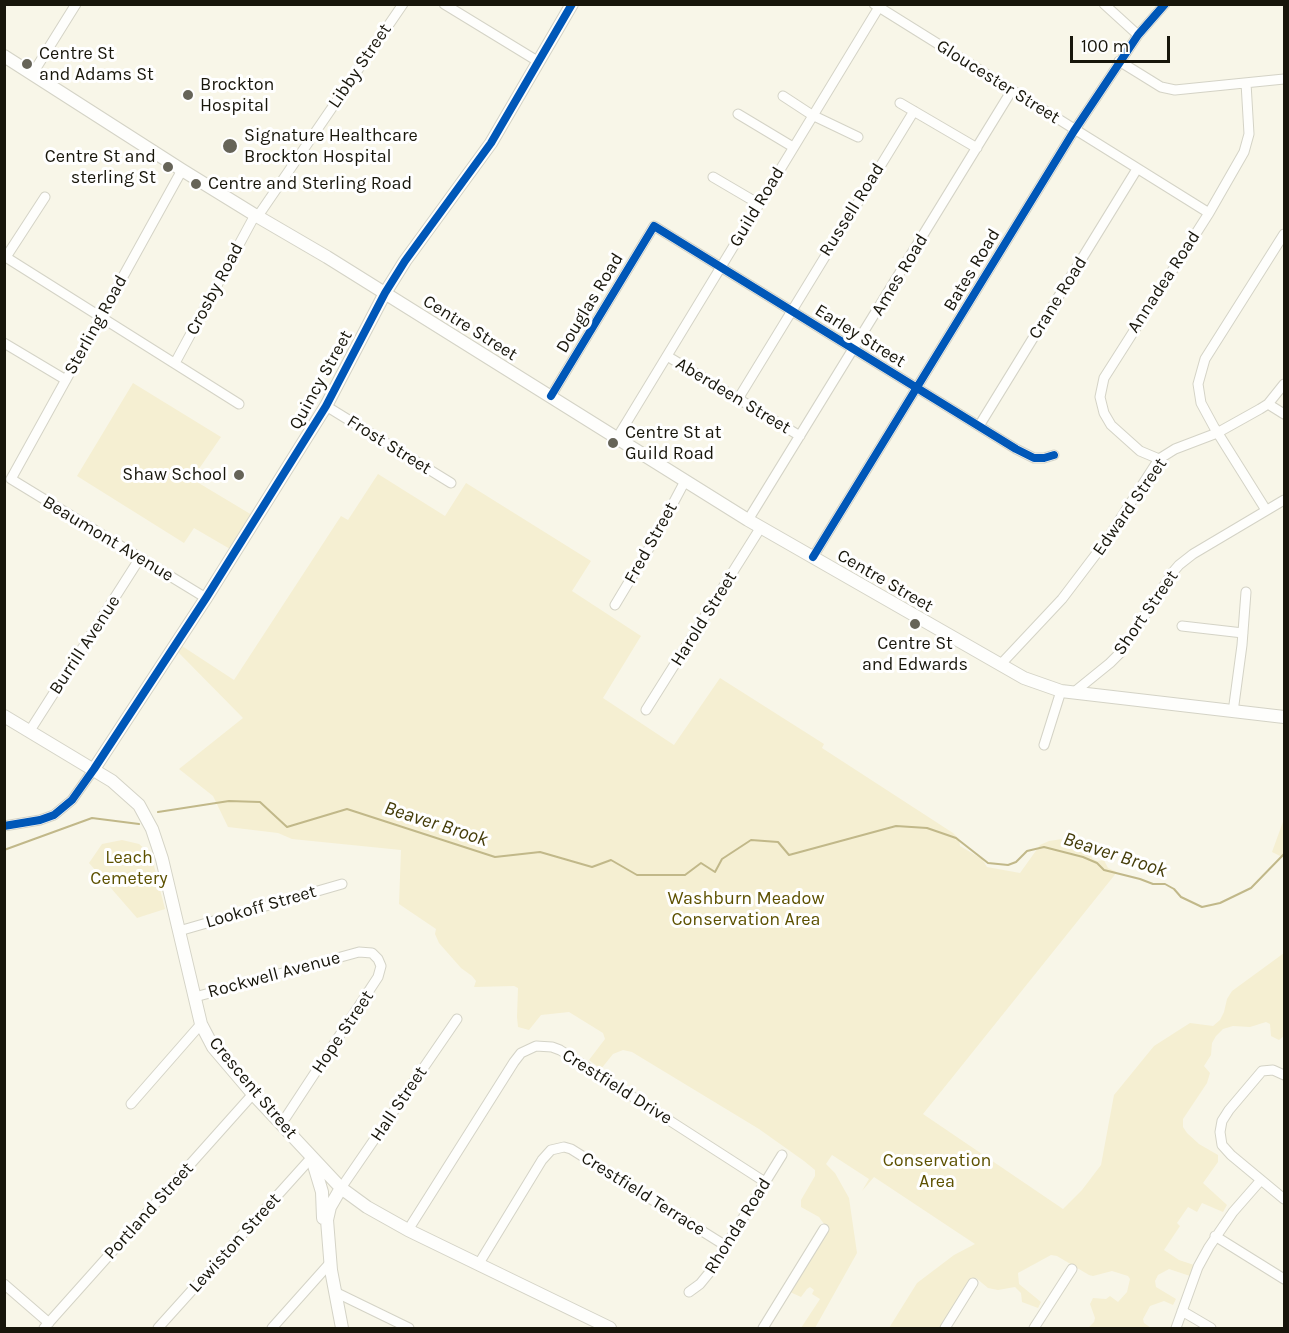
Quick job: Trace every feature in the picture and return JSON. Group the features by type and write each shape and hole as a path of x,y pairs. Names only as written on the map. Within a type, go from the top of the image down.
{"main road":[{"name":"Quincy Street","path":"94,769 206,598 326,406 385,293 405,261 491,143 572,4"},
{"name":"Centre Street","path":"4,56 182,170 315,249 748,520 1024,678 1067,692 1284,717"},
{"name":"Crescent Street","path":"4,717 94,769 124,790 139,805 152,829 162,859 201,1024 213,1047 253,1094 341,1188 408,1230 601,1327"},
{"path":"312,1156 320,1181 324,1227 328,1239"},
{"path":"341,1188 330,1207 327,1220 330,1263 342,1329"}],"street":[{"path":"33,73 76,4"},
{"name":"Libby Street","path":"255,215 260,213 403,4"},
{"path":"444,4 539,62"},
{"path":"1104,4 1138,35"},
{"name":"Bates Road","path":"813,557 1074,131 1119,61 1165,4"},
{"name":"Gloucester Street","path":"877,6 1074,131 1209,213"},
{"name":"Guild Road","path":"617,438 877,6"},
{"path":"1119,61 1161,87 1175,90 1284,79"},
{"name":"Annadea Road","path":"1159,459 1140,451 1111,425 1104,413 1100,397 1104,378 1209,213 1244,152 1249,134 1246,83"},
{"name":"Ames Road","path":"748,520 1012,90"},
{"path":"783,96 812,115 858,137"},
{"path":"900,103 977,148"},
{"name":"Russell Road","path":"738,399 914,111"},
{"path":"738,114 793,147"},
{"name":"Crane Road","path":"979,426 1137,169"},
{"name":"Sterling Road","path":"11,479 182,170"},
{"path":"713,177 759,204"},
{"path":"45,197 5,256 239,404"},
{"name":"Crosby Road","path":"175,363 255,215"},
{"name":"Earley Street","path":"654,226 1016,449 1034,458 1054,455"},
{"name":"Douglas Road","path":"551,396 654,226"},
{"path":"1266,510 1217,433 1201,403 1198,384 1205,359 1284,234"},
{"path":"4,344 66,380"},
{"name":"Aberdeen Street","path":"667,356 800,436"},
{"name":"Edward Street","path":"1000,664 1062,599 1106,541 1159,459 1175,449 1217,433 1268,404 1284,384"},
{"path":"1268,404 1284,414"},
{"name":"Frost Street","path":"326,406 451,483"},
{"name":"Beaumont Avenue","path":"11,479 206,598"},
{"name":"Fred Street","path":"615,605 651,545 685,481"},
{"name":"Short Street","path":"1067,692 1121,652 1179,565 1193,554 1284,500"},
{"name":"Harold Street","path":"646,710 761,527"},
{"name":"Burrill Avenue","path":"29,732 140,558"},
{"path":"1233,712 1246,592"},
{"path":"1182,626 1243,633"},
{"path":"1044,745 1067,692"},
{"path":"4,825 40,820 54,815 72,800 94,769"},
{"name":"Lookoff Street","path":"179,931 342,884"},
{"name":"Rockwell Avenue","path":"195,997 354,953"},
{"name":"Hope Street","path":"279,1121 286,1117 378,977 381,966 378,959 372,953 354,953"},
{"name":"Hall Street","path":"341,1188 457,1019"},
{"path":"131,1104 201,1024"},
{"name":"Crestfield Drive","path":"408,1230 514,1062 521,1053 536,1046 560,1050 765,1182"},
{"path":"1284,1076 1273,1070 1262,1071 1228,1110 1220,1126 1221,1139 1226,1150 1284,1199"},
{"name":"Portland Street","path":"46,1326 253,1094"},
{"name":"Crestfield Terrace","path":"478,1265 542,1160 551,1150 564,1147 571,1149 726,1246"},
{"name":"Rhonda Road","path":"689,1292 705,1280 782,1155"},
{"name":"Lewiston Street","path":"158,1329 312,1156"},
{"path":"1176,1329 1201,1260 1233,1212 1261,1180"},
{"path":"763,1329 824,1229"},
{"path":"1215,1236 1284,1279"},
{"path":"272,1329 330,1263"},
{"path":"1034,1329 1072,1269"},
{"path":"945,1329 973,1283"},
{"path":"4,1284 46,1326"},
{"path":"335,1293 409,1329"},
{"path":"1182,1311 1211,1329"}],"green space":[{"path":"133,383 221,437 192,479 252,515 230,549 194,528 184,543 77,476"},
{"name":"Washburn Meadow Conservation Area","path":"378,474 445,516 466,483 591,561 572,591 641,636 603,698 674,745 720,678 824,744 822,748 953,833 959,839 960,846 982,859 987,867 1020,873 1040,845 1062,839 1086,843 1092,858 1097,861 1104,860 1108,868 1117,872 923,1114 1063,1209 1082,1190 1101,1165 1114,1095 1154,1046 1190,1023 1213,1026 1220,1020 1232,991 1284,953 1284,1036 1279,1040 1271,1036 1270,1024 1266,1022 1250,1027 1233,1026 1223,1029 1212,1043 1211,1055 1204,1066 1210,1073 1207,1083 1183,1119 1183,1127 1187,1133 1199,1144 1218,1155 1218,1162 1203,1183 1227,1205 1223,1212 1202,1203 1197,1212 1188,1207 1177,1223 1180,1226 1164,1250 1179,1260 1194,1265 1190,1276 1169,1269 1158,1275 1155,1281 1156,1287 1176,1299 1173,1305 1164,1301 1150,1306 1143,1319 1144,1323 1151,1328 1082,1328 1089,1327 1094,1322 1095,1318 1090,1304 1093,1298 1106,1299 1110,1296 1118,1302 1127,1292 1130,1279 1128,1276 1112,1271 1089,1275 1057,1256 1051,1255 1018,1273 1019,1284 1041,1302 1038,1308 1022,1302 1021,1293 1015,1287 998,1290 988,1288 976,1278 971,1279 939,1328 889,1328 917,1283 954,1255 975,1244 874,1177 862,1191 869,1179 832,1155 826,1164 835,1173 849,1198 857,1253 815,1328 801,1328 820,1299 812,1294 814,1290 810,1287 801,1297 790,1292 827,1228 819,1217 801,1207 801,1200 815,1176 815,1170 759,1129 632,1052 623,1050 613,1054 601,1069 589,1060 605,1039 603,1033 569,1012 541,1015 529,1030 518,1027 518,988 514,986 474,987 476,981 439,943 435,934 436,929 399,904 401,850 292,839 278,833 228,827 213,796 179,769 243,718 178,652 182,646 234,680 341,516 348,520"},
{"path":"1284,819 1284,858 1272,852"},
{"name":"Leach Cemetery","path":"122,840 139,844 151,854 165,909 137,918 89,863 102,844"}],"waterway":[{"name":"Beaver Brook","path":"158,812 229,801 260,802 287,827 347,809 495,857 540,852 592,867 611,860 637,875 685,875 701,863 715,872 722,859 751,840 778,842 789,855 896,826 927,828 956,838 988,863 1008,865 1016,862 1027,851 1044,847 1083,857 1097,863 1104,870 1153,884 1165,884 1181,897 1202,907 1220,903 1251,888 1284,854"},
{"name":"Beaver Brook","path":"4,850 92,818 139,824"}],"cycle path":[{"path":"4,826 40,820 54,815 72,800 94,769 206,598 326,406 385,293 405,261 491,143 572,4"},
{"path":"813,557 1074,131 1138,35 1165,4"},
{"path":"551,396 654,226 1016,449 1034,458 1054,455"}],"place":[{"name":"Centre St and Adams St","path":"27,64"},
{"name":"Brockton Hospital","path":"188,95"},
{"name":"Signature Healthcare Brockton Hospital","path":"230,146"},
{"name":"Centre St and sterling St","path":"168,167"},
{"name":"Centre and Sterling Road","path":"196,184"},
{"name":"Centre St at Guild Road","path":"613,443"},
{"name":"Shaw School","path":"239,475"},
{"name":"Centre St and Edwards","path":"915,624"}],"park label":[{"name":"Conservation Area","path":"937,1171"}]}
